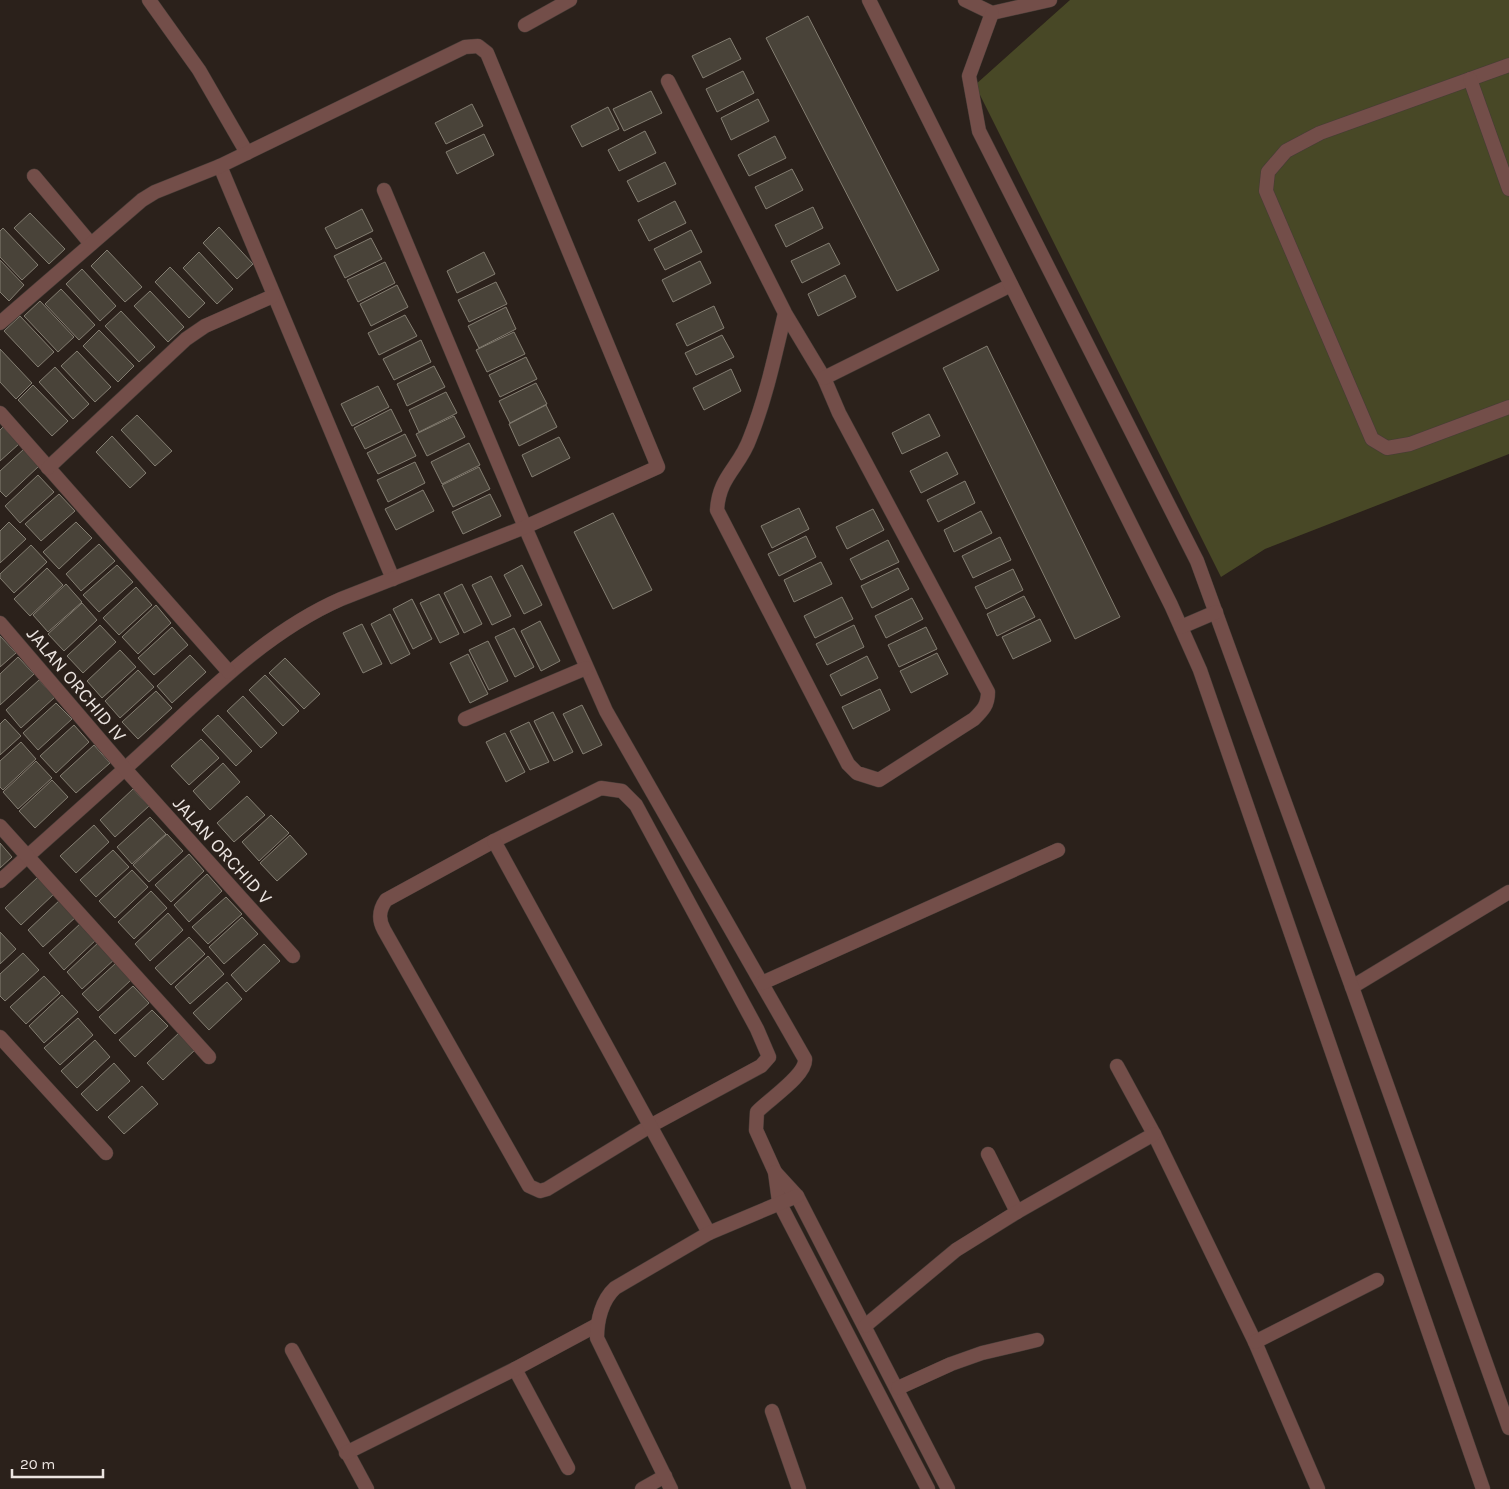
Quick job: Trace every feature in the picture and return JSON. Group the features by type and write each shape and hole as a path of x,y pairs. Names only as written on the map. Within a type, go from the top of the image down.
{"street":[{"path":"149,0 198,70 246,153"},
{"path":"525,25 570,0"},
{"path":"869,0 1181,627 1200,670 1483,1489"},
{"path":"965,0 992,13 1050,0"},
{"path":"992,13 969,76 979,131 1197,561 1352,987 1509,1428"},
{"path":"0,323 142,200 155,192 220,166 465,47 478,46 487,53 658,467 525,527 316,610 294,623 229,672 125,769 0,881"},
{"path":"1509,65 1320,133 1286,151 1268,172 1266,191 1372,439 1388,448 1410,444 1509,407"},
{"path":"1470,79 1509,188"},
{"path":"668,81 785,313 824,378 839,413 988,692 988,701 984,709 974,719 879,780 856,773 848,764 717,510 718,492 750,441 767,388 785,313"},
{"path":"220,166 393,579"},
{"path":"34,176 90,244"},
{"path":"384,190 525,527 606,711 803,1054 806,1064 801,1073 757,1112 756,1130 775,1172 779,1202 924,1488 947,1485 797,1196 775,1172"},
{"path":"824,378 1011,286"},
{"path":"48,468 186,339 205,326 273,296"},
{"path":"0,413 229,672"},
{"path":"1181,627 1216,612"},
{"name":"JALAN ORCHID IV","path":"0,623 125,769"},
{"path":"465,719 586,668"},
{"name":"JALAN ORCHID V","path":"125,769 294,956"},
{"path":"601,788 622,791 640,814 769,1054 767,1061 761,1066 650,1126 547,1189 540,1191 529,1186 384,930 380,916 381,907 386,900 494,841 601,788"},
{"path":"0,826 209,1057"},
{"path":"494,841 709,1233"},
{"path":"762,983 1058,850"},
{"path":"1352,987 1509,892"},
{"path":"0,1037 106,1153"},
{"path":"1117,1066 1154,1134 1255,1342 1318,1489"},
{"path":"865,1326 956,1250 1017,1212 1154,1134"},
{"path":"988,1154 1017,1212"},
{"path":"671,1489 597,1338 597,1325 608,1294 709,1233 797,1196"},
{"path":"1255,1342 1376,1280"},
{"path":"346,1453 515,1369 597,1325"},
{"path":"898,1388 951,1364 982,1353 1037,1340"},
{"path":"292,1350 367,1489"},
{"path":"515,1369 568,1468"},
{"path":"772,1412 798,1489"},
{"path":"642,1489 665,1476"}],"shaded area":[{"path":"1070,0 1509,0 1509,454 1265,549 1221,577 975,85"}],"building":[{"path":"808,16 939,270 897,291 766,38"},
{"path":"730,38 741,59 703,78 692,56"},
{"path":"743,71 754,93 717,112 706,89"},
{"path":"651,91 662,113 624,131 613,109"},
{"path":"758,99 769,121 731,140 721,118"},
{"path":"472,104 483,126 446,144 435,123"},
{"path":"608,107 619,129 582,147 571,126"},
{"path":"645,131 656,153 619,171 608,150"},
{"path":"484,134 494,155 457,174 446,152"},
{"path":"775,136 786,158 749,176 738,155"},
{"path":"665,162 676,184 638,202 627,181"},
{"path":"792,169 803,190 766,209 755,187"},
{"path":"675,201 686,223 649,241 638,220"},
{"path":"813,207 823,228 786,247 775,225"},
{"path":"362,209 373,231 336,249 325,228"},
{"path":"30,213 65,249 49,264 14,228"},
{"path":"219,227 253,264 237,279 203,243"},
{"path":"3,228 38,265 22,280 0,257 0,231"},
{"path":"691,230 702,252 665,270 654,249"},
{"path":"371,238 382,259 345,278 334,256"},
{"path":"829,243 840,264 802,283 791,261"},
{"path":"107,250 142,287 125,302 91,266"},
{"path":"199,252 233,289 217,304 183,268"},
{"path":"484,252 495,274 457,293 447,271"},
{"path":"0,260 24,285 9,301 0,292"},
{"path":"700,261 711,283 673,302 662,280"},
{"path":"385,262 395,283 358,302 347,280"},
{"path":"170,267 205,303 189,318 155,282"},
{"path":"82,269 116,306 100,321 66,284"},
{"path":"845,275 856,297 818,316 808,294"},
{"path":"496,282 507,304 469,322 458,300"},
{"path":"397,285 408,307 371,326 360,304"},
{"path":"61,289 95,325 79,340 45,304"},
{"path":"150,291 184,327 168,342 134,306"},
{"path":"40,301 74,337 58,352 24,316"},
{"path":"714,306 724,328 687,346 676,324"},
{"path":"506,307 516,329 479,348 468,326"},
{"path":"121,311 155,347 139,362 105,326"},
{"path":"405,315 417,336 379,355 368,333"},
{"path":"20,316 54,352 38,367 4,331"},
{"path":"99,330 134,366 118,382 83,346"},
{"path":"514,332 525,354 487,372 476,350"},
{"path":"722,335 734,357 696,375 685,353"},
{"path":"421,340 431,362 394,380 383,359"},
{"path":"987,346 1120,617 1075,639 943,368"},
{"path":"0,349 32,383 16,399 0,382"},
{"path":"77,351 111,387 95,402 61,366"},
{"path":"526,357 537,379 500,397 489,375"},
{"path":"434,366 445,387 407,406 397,384"},
{"path":"55,367 89,404 73,419 39,382"},
{"path":"731,369 741,391 704,410 693,388"},
{"path":"536,383 547,404 510,423 499,401"},
{"path":"33,385 68,421 52,436 18,400"},
{"path":"378,386 389,407 352,426 341,404"},
{"path":"446,392 457,413 419,432 409,410"},
{"path":"546,405 557,427 519,446 509,424"},
{"path":"391,409 402,431 365,449 354,428"},
{"path":"929,414 940,436 902,454 892,433"},
{"path":"137,415 172,451 155,466 121,430"},
{"path":"454,416 465,437 427,456 416,434"},
{"path":"3,427 19,444 0,461 0,430"},
{"path":"405,434 416,456 378,474 367,453"},
{"path":"112,436 146,473 130,488 96,452"},
{"path":"559,437 570,458 532,477 522,455"},
{"path":"469,443 480,465 442,484 431,462"},
{"path":"24,449 39,466 6,497 0,491 0,471"},
{"path":"947,452 958,474 921,493 910,471"},
{"path":"415,462 425,483 388,502 377,480"},
{"path":"479,467 490,489 453,507 442,485"},
{"path":"38,475 54,492 20,523 5,506"},
{"path":"965,481 975,503 938,522 927,500"},
{"path":"423,490 434,511 396,530 385,509"},
{"path":"59,494 75,511 41,541 25,524"},
{"path":"490,494 501,516 463,534 452,512"},
{"path":"799,508 809,529 772,548 761,526"},
{"path":"873,509 884,530 847,549 836,527"},
{"path":"981,511 992,533 954,552 944,530"},
{"path":"613,513 652,590 613,609 574,532"},
{"path":"9,522 26,539 0,563 0,531"},
{"path":"76,522 92,538 59,569 43,552"},
{"path":"806,536 816,557 779,576 768,554"},
{"path":"1000,537 1011,560 973,578 962,556"},
{"path":"888,540 899,562 861,580 850,559"},
{"path":"99,544 115,561 81,591 66,574"},
{"path":"31,545 47,562 14,593 0,578 0,574"},
{"path":"821,562 832,584 794,602 784,580"},
{"path":"117,565 133,582 99,612 83,595"},
{"path":"522,565 542,605 524,614 504,575"},
{"path":"47,568 63,585 30,616 14,599"},
{"path":"898,568 909,589 872,608 861,586"},
{"path":"1013,569 1023,590 986,609 975,587"},
{"path":"491,576 511,616 492,625 472,585"},
{"path":"66,584 82,602 48,632 33,615"},
{"path":"462,584 482,624 464,633 444,593"},
{"path":"136,587 152,605 119,635 103,618"},
{"path":"439,594 459,634 440,643 420,603"},
{"path":"1024,596 1035,617 997,636 987,614"},
{"path":"842,597 853,619 815,638 804,616"},
{"path":"912,598 923,619 886,638 875,616"},
{"path":"412,599 432,639 413,649 393,609"},
{"path":"82,603 97,620 64,651 48,634"},
{"path":"156,605 171,623 138,654 122,637"},
{"path":"390,614 410,654 391,664 371,624"},
{"path":"1040,619 1051,641 1013,659 1002,637"},
{"path":"540,621 560,661 541,671 521,631"},
{"path":"362,624 382,664 363,673 343,633"},
{"path":"100,625 116,642 83,673 67,656"},
{"path":"854,625 864,647 827,665 816,644"},
{"path":"172,627 188,645 154,675 138,658"},
{"path":"926,627 937,649 899,667 888,645"},
{"path":"514,628 534,667 515,677 495,637"},
{"path":"0,636 16,653 0,667"},
{"path":"488,641 508,681 489,690 469,650"},
{"path":"120,650 136,667 102,698 87,681"},
{"path":"937,653 948,674 911,693 900,671"},
{"path":"468,654 488,694 470,703 450,663"},
{"path":"190,655 206,672 172,703 157,686"},
{"path":"867,656 878,678 841,696 830,675"},
{"path":"18,657 34,674 0,705 0,674"},
{"path":"285,658 320,694 304,709 269,673"},
{"path":"138,670 154,687 120,718 105,701"},
{"path":"265,675 299,711 283,726 249,690"},
{"path":"39,680 55,697 21,728 6,710"},
{"path":"880,689 890,710 853,729 842,707"},
{"path":"156,691 172,708 138,739 122,722"},
{"path":"243,696 277,733 261,748 227,711"},
{"path":"56,703 72,719 38,750 23,733"},
{"path":"582,705 602,745 583,754 563,714"},
{"path":"553,712 573,752 554,761 534,721"},
{"path":"218,715 252,751 236,766 202,730"},
{"path":"5,719 21,736 0,755 0,724"},
{"path":"529,722 549,762 530,770 510,731"},
{"path":"74,725 89,742 56,773 40,756"},
{"path":"505,733 525,772 506,782 486,742"},
{"path":"201,739 219,758 189,785 171,766"},
{"path":"21,742 36,759 3,790 0,787 0,761"},
{"path":"94,745 110,763 76,793 60,776"},
{"path":"36,761 52,778 18,809 3,792"},
{"path":"223,763 240,782 210,810 193,791"},
{"path":"52,780 68,797 35,828 19,811"},
{"path":"133,789 149,806 115,837 100,820"},
{"path":"247,796 265,815 234,842 217,823"},
{"path":"271,815 289,833 259,861 242,842"},
{"path":"150,817 166,834 132,864 117,847"},
{"path":"94,825 109,842 76,873 60,856"},
{"path":"167,834 183,851 149,882 133,865"},
{"path":"290,835 307,854 277,881 260,863"},
{"path":"0,843 12,857 0,868"},
{"path":"113,850 129,867 96,897 80,880"},
{"path":"189,854 204,871 171,902 155,885"},
{"path":"132,870 148,887 115,918 99,901"},
{"path":"207,874 222,891 189,922 174,905"},
{"path":"38,877 54,894 21,925 5,908"},
{"path":"151,891 167,908 134,939 118,922"},
{"path":"226,897 242,914 208,944 192,927"},
{"path":"61,899 77,916 43,947 28,930"},
{"path":"168,913 183,930 150,961 135,944"},
{"path":"242,917 258,934 224,964 209,947"},
{"path":"82,922 97,939 64,970 49,953"},
{"path":"0,932 16,949 0,964"},
{"path":"189,937 205,954 171,985 155,968"},
{"path":"100,941 116,958 82,989 67,972"},
{"path":"264,944 280,961 246,992 231,975"},
{"path":"23,953 39,970 5,1001 0,996 0,974"},
{"path":"208,956 224,974 190,1004 175,987"},
{"path":"116,963 131,980 98,1011 82,994"},
{"path":"44,976 60,993 26,1024 10,1007"},
{"path":"227,982 242,999 209,1030 193,1013"},
{"path":"133,986 149,1003 115,1034 99,1017"},
{"path":"62,995 78,1012 44,1043 29,1026"},
{"path":"152,1010 168,1026 135,1057 119,1040"},
{"path":"78,1018 93,1035 60,1065 44,1048"},
{"path":"180,1032 196,1049 163,1080 147,1063"},
{"path":"95,1040 110,1057 77,1088 61,1071"},
{"path":"114,1063 130,1081 97,1111 81,1094"},
{"path":"142,1086 158,1104 124,1134 108,1117"}]}
